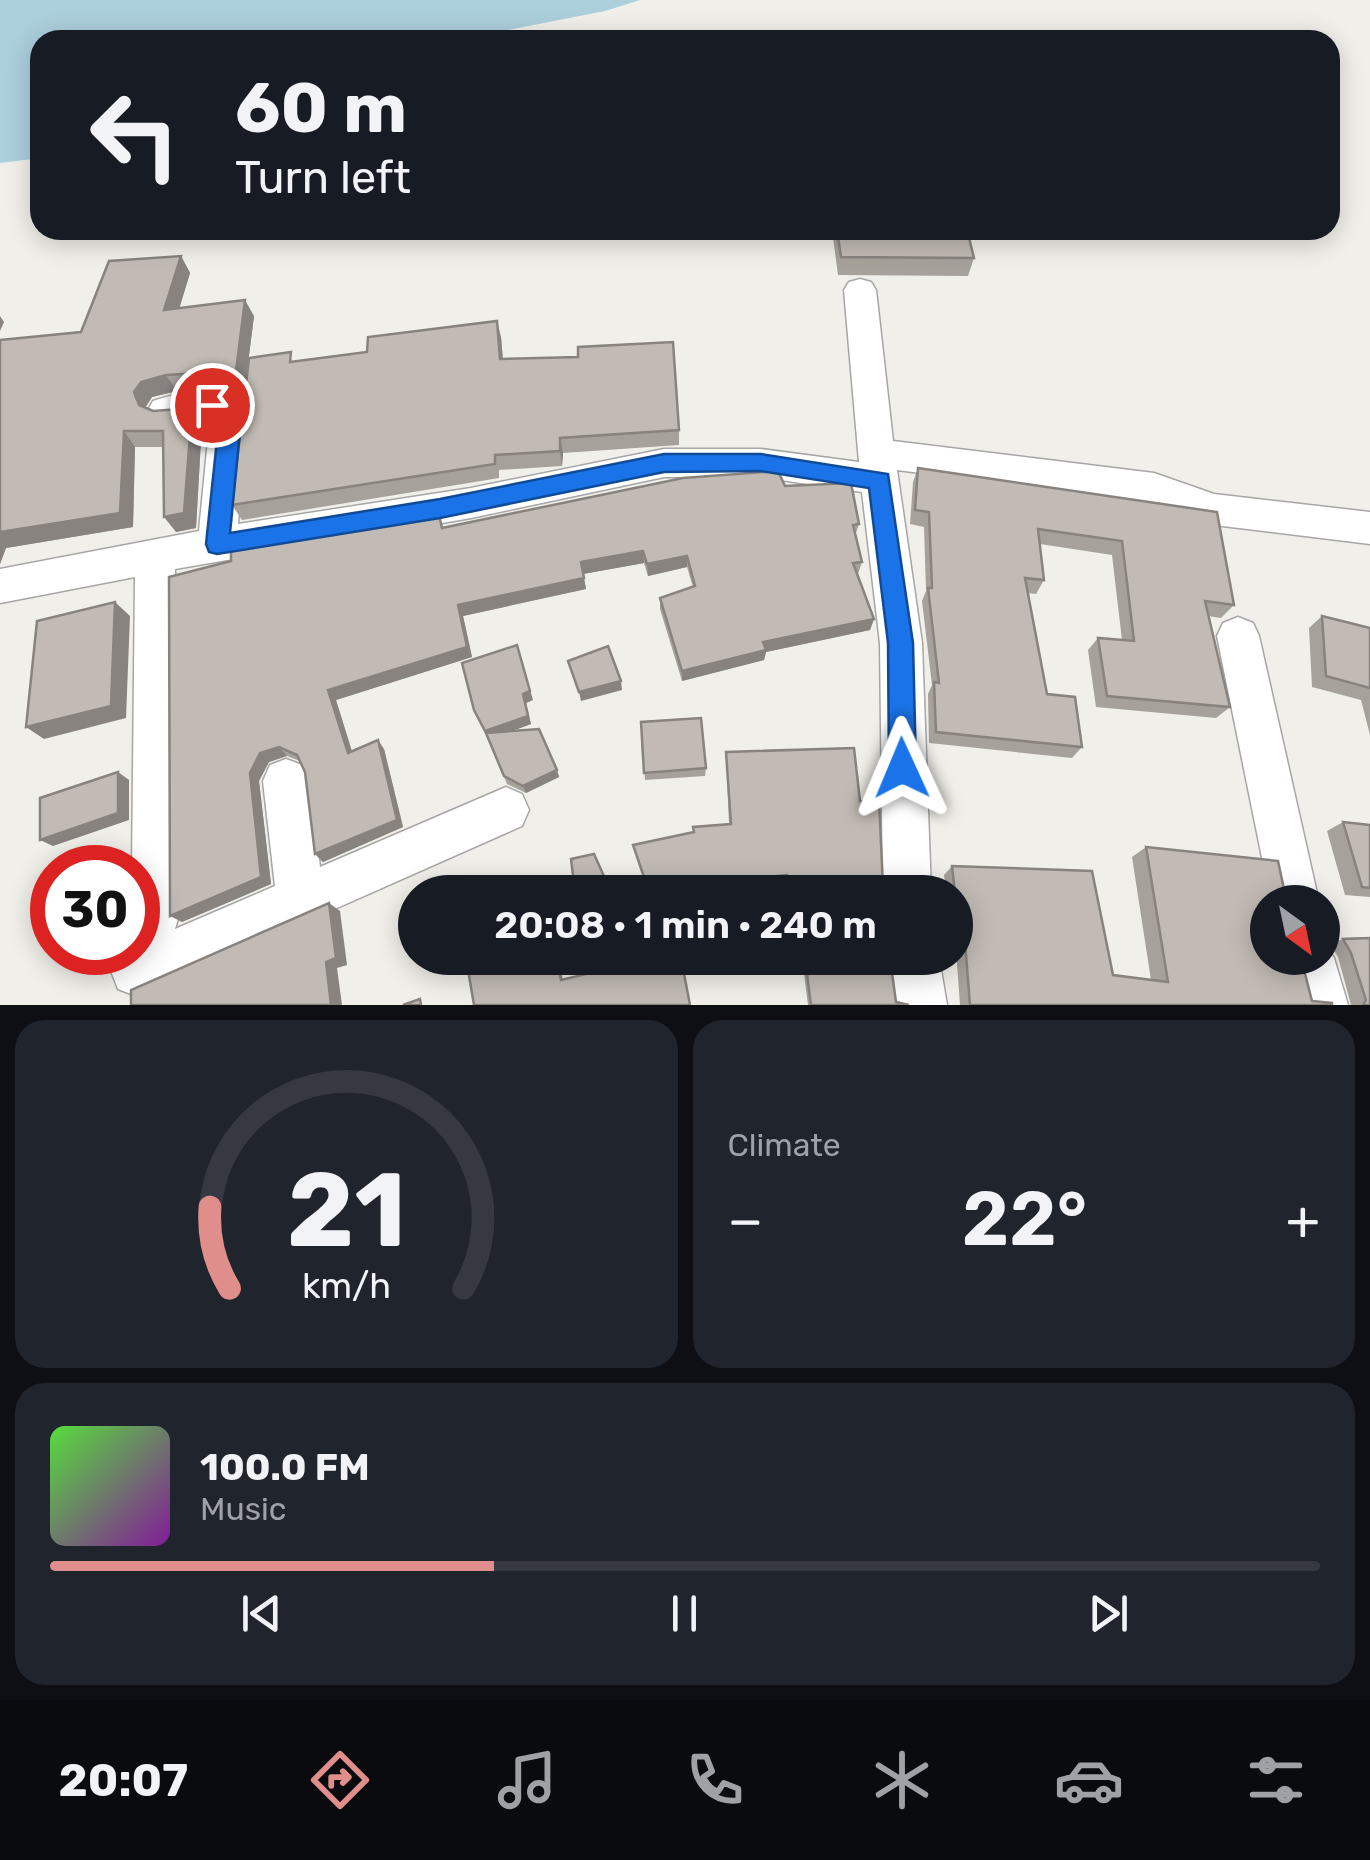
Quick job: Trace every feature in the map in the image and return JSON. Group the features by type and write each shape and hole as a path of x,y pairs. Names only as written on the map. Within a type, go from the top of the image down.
{"street":[{"path":"860,290 900,643 907,875"},
{"path":"165,410 212,405 228,415 217,544"},
{"path":"0,586 217,544 440,508 664,463 878,466 1154,488 1214,509 1370,528"},
{"path":"136,988 156,912 155,558"},
{"path":"1238,636 1290,885"},
{"path":"286,782 300,898"},
{"path":"136,988 300,898 506,810"},
{"path":"917,975 921,1005"},
{"path":"1314,975 1322,1005"}],"water":[{"path":"0,0 640,0 508,30 30,30 30,159 0,163"}],"building":[{"path":"838,240 970,240 974,258 841,257"},
{"path":"181,256 164,310 245,300 236,371 166,375 141,382 134,392 139,405 153,411 192,408 184,513 164,517 163,431 124,431 120,513 0,532 0,340 81,332 109,261"},
{"path":"497,321 500,359 578,357 578,347 673,342 679,430 560,438 560,451 495,455 495,464 232,505 249,358 291,352 290,362 367,352 368,337"},
{"path":"918,468 1217,512 1234,605 1205,601 1230,707 1107,696 1098,638 1134,641 1122,541 1038,529 1044,580 1025,578 1047,694 1075,697 1082,747 936,732 934,682 939,683 928,588 932,588 929,512 915,510"},
{"path":"778,471 785,486 851,483 859,524 853,525 862,562 853,563 874,619 763,642 766,650 682,671 660,598 695,586 687,556 647,564 643,551 581,562 584,578 458,605 467,647 328,690 348,753 378,740 397,820 315,854 305,772 297,755 279,747 260,753 250,773 261,877 170,916 169,577 231,561 231,550 439,515 442,528 683,478"},
{"path":"115,602 111,706 26,727 37,621"},
{"path":"1322,616 1370,628 1370,688 1326,676"},
{"path":"517,645 530,691 523,694 528,716 485,731 474,710 462,663"},
{"path":"608,646 621,681 579,692 568,661"},
{"path":"701,718 706,768 644,773 641,722"},
{"path":"539,729 557,770 523,786 504,776 486,733"},
{"path":"854,748 860,801 879,801 882,875 643,875 633,845 694,832 693,827 731,824 726,752"},
{"path":"118,772 118,813 40,840 40,798"},
{"path":"1343,822 1370,825 1370,888 1362,887"},
{"path":"1146,847 1278,861 1283,885 1250,885 1250,975 1305,975 1312,1001 1332,1005 970,1005 968,975 973,975 973,875 953,875 952,866 1092,871 1113,975 1168,982"},
{"path":"594,854 603,875 573,875 571,859"},
{"path":"329,903 336,958 326,962 331,1005 131,1005 131,990"},
{"path":"1370,938 1370,1005 1363,1005 1366,1000 1343,939"},
{"path":"469,975 560,975 561,980 582,975 684,975 690,1005 474,1005"},
{"path":"807,975 892,975 896,1002 909,1005 811,1005"}],"route":[{"path":"212,405 223,408 230,421 217,544 440,508 664,463 761,462 880,480 900,643 902,768"}]}
